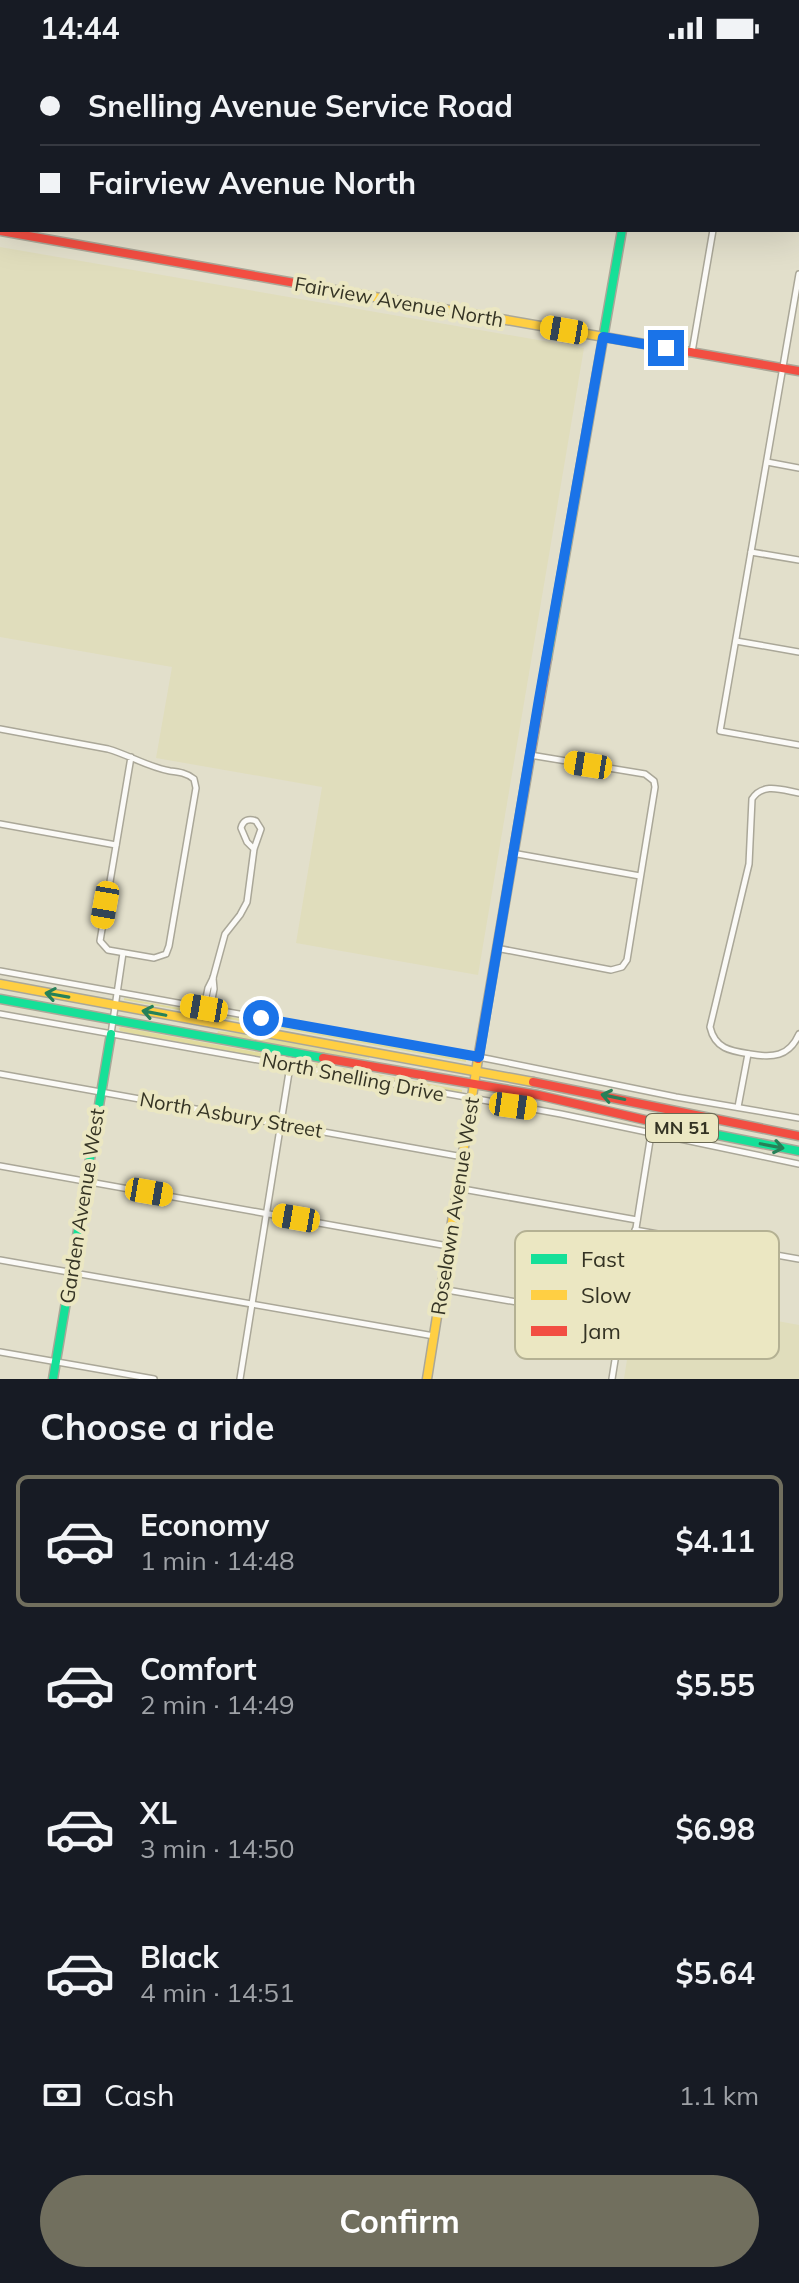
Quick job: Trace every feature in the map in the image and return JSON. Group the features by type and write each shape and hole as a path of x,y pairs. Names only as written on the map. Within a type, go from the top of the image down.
{"street":[{"name":"Fairview Avenue North","path":"6,232 799,371"},
{"name":"Roselawn Avenue West","path":"427,1379 512,853 622,232"},
{"path":"692,352 713,232"},
{"path":"799,274 720,731 799,745"},
{"path":"767,462 799,468"},
{"path":"751,552 799,560"},
{"path":"736,641 799,652"},
{"path":"0,729 108,749 131,757 153,767 190,775 194,779 196,788 168,951 158,958 108,950 100,941 131,757"},
{"path":"496,948 611,970 618,969 627,960 655,787 651,777 530,755"},
{"path":"799,793 765,788 752,799 749,864 710,1027 719,1045 731,1051 768,1057 781,1054 792,1046 799,1034"},
{"path":"207,1008 225,934 247,902 254,849 261,829 256,821 248,819 241,828 254,849"},
{"path":"0,824 116,845"},
{"path":"512,853 640,876"},
{"path":"111,1034 123,953"},
{"path":"0,971 799,1118"},
{"name":"MN 51","path":"0,984 587,1092 799,1136"},
{"name":"MN 51","path":"0,999 538,1095 799,1151"},
{"name":"North Snelling Drive","path":"0,1014 561,1114 799,1164"},
{"name":"Garden Avenue West","path":"53,1379 111,1034"},
{"path":"738,1107 748,1054"},
{"path":"240,1379 290,1066"},
{"name":"North Asbury Street","path":"0,1074 463,1157"},
{"path":"641,1231 635,1230 651,1134"},
{"path":"0,1166 448,1246"},
{"path":"457,1188 637,1220"},
{"path":"779,1255 799,1259"},
{"path":"0,1260 434,1336"},
{"path":"441,1289 515,1302"},
{"path":"0,1352 154,1379"},
{"path":"612,1379 615,1359"}],"shaded area":[{"path":"0,247 584,348 478,975 296,943 322,787 156,758 172,667 0,637"},
{"path":"124,1000 450,1056 466,1059 466,1062"},
{"path":"121,1027 462,1090 462,1093 139,1035 120,1031"},
{"path":"218,1031 370,1056 369,1059 333,1055 217,1034"},
{"path":"779,1321 799,1325 799,1379 624,1379 627,1359 779,1359"}],"traffic: fast":[{"path":"547,659 622,232"},
{"path":"0,999 323,1058"},
{"path":"53,1379 111,1034"},
{"path":"667,1125 799,1151"}],"traffic: slow":[{"path":"363,295 690,352"},
{"path":"0,984 533,1082"},
{"path":"427,1379 478,1059"}],"traffic: jam":[{"path":"6,232 363,295"},
{"path":"690,352 799,371"},
{"path":"478,1059 547,659"},
{"path":"323,1058 538,1095 667,1125"},
{"path":"533,1082 799,1136"}],"route":[{"path":"261,1018 479,1057 603,337 666,348"}]}
